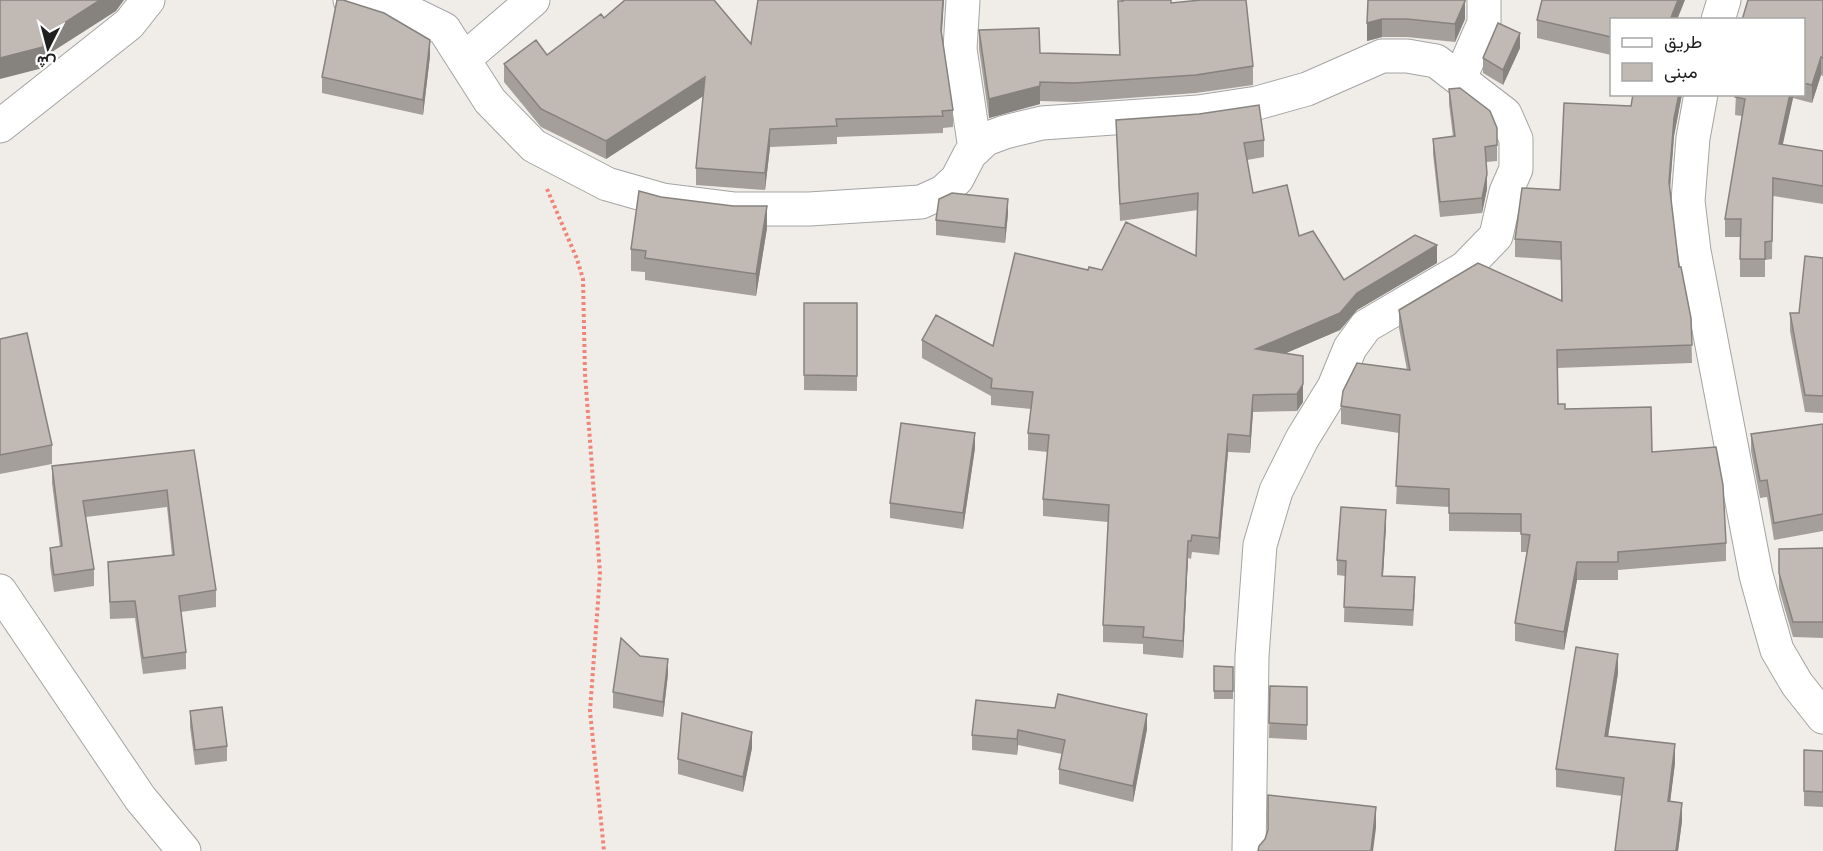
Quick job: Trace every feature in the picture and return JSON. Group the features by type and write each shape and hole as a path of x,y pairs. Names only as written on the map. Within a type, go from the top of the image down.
{"street":[{"path":"0,126 129,24 148,0"},
{"path":"350,0 411,13 444,29 490,101 534,146 607,184 663,200 735,209 809,209 921,202 943,192 957,179 975,149 986,139 1005,132 1042,123 1198,112 1257,103 1307,89 1382,56 1407,56 1436,61 1504,114 1516,139 1516,169 1506,192 1496,236 1465,268 1366,326 1350,348 1334,387 1302,439 1276,491 1260,545 1251,656 1249,851"},
{"path":"464,59 533,0"},
{"path":"963,0 960,49 975,149"},
{"path":"1460,78 1484,23 1484,0"},
{"path":"1719,18 1724,0"},
{"path":"1701,96 1693,138 1689,191 1692,231 1756,575 1777,650 1797,684 1823,717"},
{"path":"0,591 140,798 184,851"}],"path":[{"path":"534,146 550,199 577,259 583,279 585,374 600,574 590,711 604,851"}],"building":[{"path":"0,0 100,0 44,36 43,47 0,58"},
{"path":"337,0 384,13 430,40 423,100 322,77"},
{"path":"625,0 714,0 751,44 758,0 943,0 941,30 953,110 942,111 943,116 836,119 837,126 770,129 765,173 696,168 705,77 606,141 541,109 504,64 536,40 547,55 601,14 604,18"},
{"path":"1171,0 1171,3 1246,0 1253,66 1196,75 1075,83 1040,82 1040,86 989,99 979,30 1039,28 1040,53 1120,55 1118,1"},
{"path":"1368,0 1465,1 1455,24 1407,19 1382,19 1367,23"},
{"path":"1542,0 1678,0 1671,18 1610,18 1610,37 1537,20"},
{"path":"1748,0 1823,0 1823,58 1821,57 1812,85 1805,83 1805,18 1743,18"},
{"path":"1498,23 1520,33 1503,70 1483,58"},
{"path":"1460,88 1490,111 1497,128 1497,145 1485,147 1487,174 1482,198 1440,202 1433,139 1455,136 1449,89"},
{"path":"1633,96 1679,96 1674,118 1669,182 1679,267 1681,267 1691,318 1692,345 1557,350 1558,404 1565,404 1565,409 1651,407 1652,452 1716,447 1723,485 1726,543 1618,552 1618,562 1577,562 1564,632 1515,623 1530,535 1521,534 1521,514 1449,513 1449,489 1396,486 1400,415 1341,406 1343,391 1357,363 1410,370 1399,310 1478,263 1562,301 1561,242 1515,239 1522,188 1560,190 1564,103 1631,106"},
{"path":"1790,96 1779,144 1823,151 1823,186 1773,178 1772,241 1765,242 1765,259 1740,259 1741,219 1725,219 1745,99 1735,97"},
{"path":"1259,105 1264,140 1244,143 1253,193 1287,185 1299,236 1313,231 1344,280 1415,235 1437,245 1357,293 1340,313 1256,349 1303,356 1303,384 1297,394 1253,395 1250,436 1228,434 1219,538 1192,535 1191,541 1188,541 1183,641 1143,637 1144,627 1103,625 1109,505 1043,499 1049,435 1028,433 1033,392 991,388 992,379 922,340 936,315 993,346 1015,253 1088,270 1089,267 1102,270 1126,222 1196,256 1198,193 1120,204 1116,120 1199,114"},
{"path":"639,191 661,197 733,206 767,206 756,274 645,258 646,251 631,249"},
{"path":"952,193 1008,199 1005,228 936,220 939,199"},
{"path":"1805,256 1823,258 1823,396 1805,395 1790,313 1799,313"},
{"path":"804,303 857,303 857,376 804,375"},
{"path":"27,333 52,445 0,455 0,339"},
{"path":"901,423 975,433 963,513 890,503"},
{"path":"1823,424 1823,514 1774,523 1767,480 1760,481 1751,434"},
{"path":"194,450 216,590 179,596 186,652 143,658 135,601 110,602 108,562 174,555 167,490 83,501 94,569 54,575 50,548 62,546 52,466"},
{"path":"1341,507 1386,510 1382,576 1415,577 1413,610 1344,607 1346,561 1337,560"},
{"path":"1823,548 1823,622 1793,622 1779,573 1779,549"},
{"path":"621,638 640,656 668,659 663,702 613,692"},
{"path":"1576,647 1618,654 1605,736 1675,744 1668,801 1682,803 1676,851 1615,851 1624,778 1556,769"},
{"path":"1214,666 1233,667 1233,691 1214,691"},
{"path":"1270,686 1307,687 1307,725 1269,723"},
{"path":"1058,694 1147,714 1133,786 1059,769 1065,740 1018,730 1017,739 972,735 976,700 1055,708"},
{"path":"222,707 227,746 195,750 190,711"},
{"path":"682,713 752,732 743,777 678,759"},
{"path":"1804,750 1823,751 1823,792 1804,791"},
{"path":"1268,795 1376,807 1371,851 1258,851 1268,830"}]}
